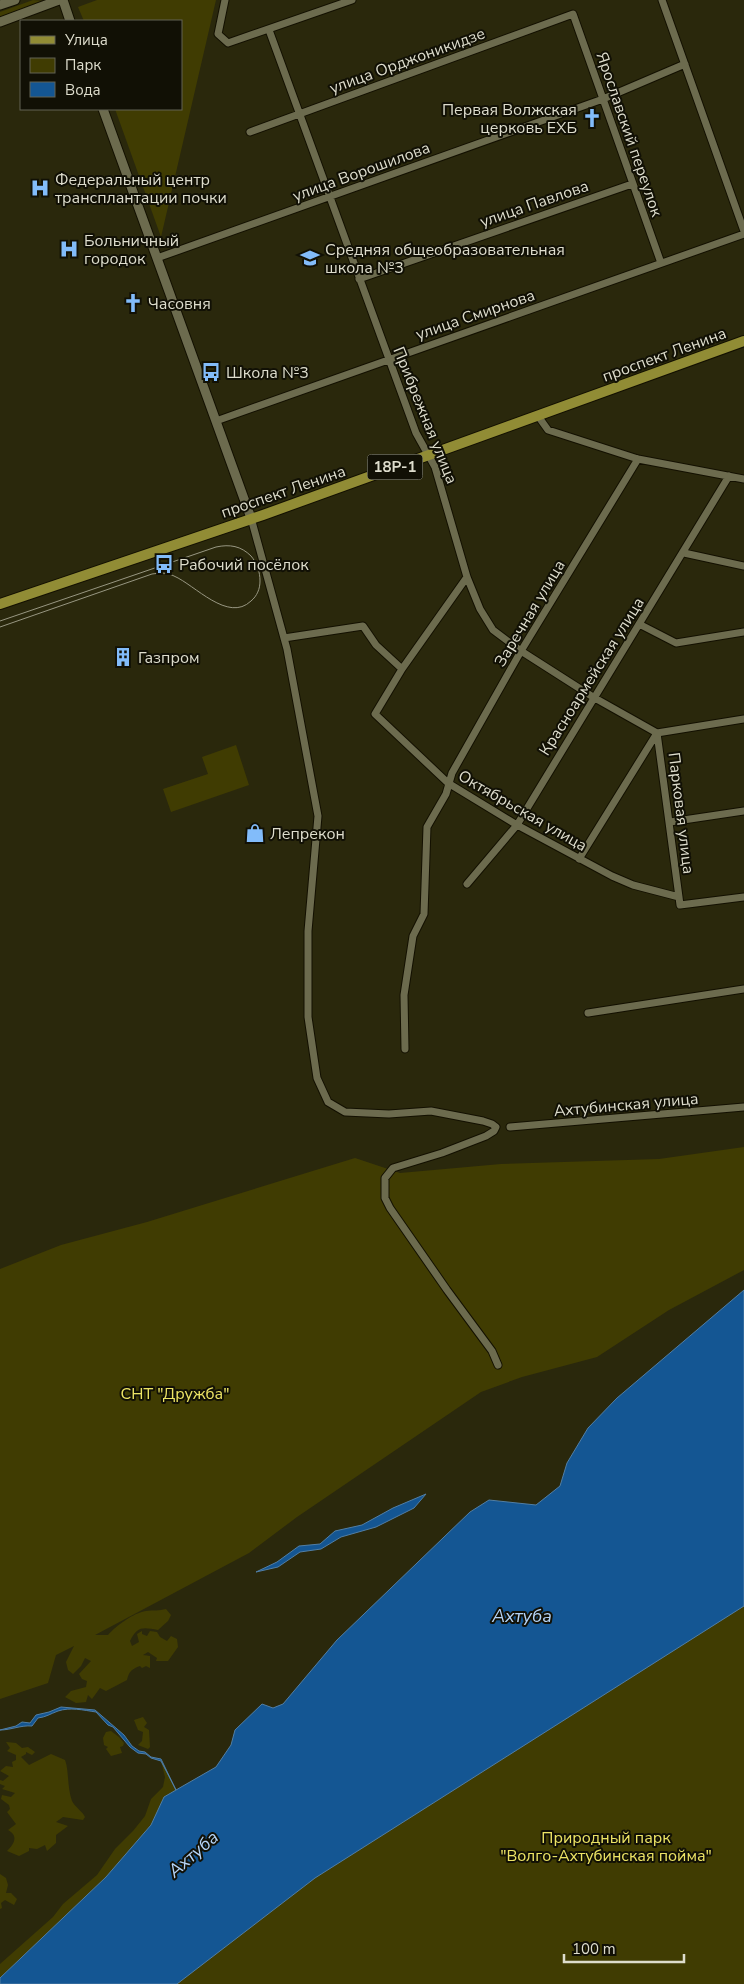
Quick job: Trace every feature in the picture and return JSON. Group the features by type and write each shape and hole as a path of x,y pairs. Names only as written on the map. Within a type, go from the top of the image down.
{"main road":[{"name":"проспект Ленина","path":"0,604 428,456 744,341"}],"street":[{"path":"0,5 15,0"},
{"path":"0,22 61,0 70,20"},
{"path":"225,0 218,34 228,43 352,0"},
{"path":"662,0 744,233"},
{"name":"Ярославский переулок","path":"573,14 661,263"},
{"name":"улица Орджоникидзе","path":"250,132 573,14"},
{"name":"Прибрежная улица","path":"269,30 416,434 435,467 467,577 480,610 493,630 521,651 593,697 657,733"},
{"name":"улица Ворошилова","path":"157,258 330,198 603,99 685,64"},
{"path":"102,110 251,518 287,649 318,816 308,931 308,1017 316,1078 328,1102 344,1112 389,1114 431,1110 483,1121 496,1127 494,1131 486,1136 442,1153 393,1168 385,1178 385,1198 446,1290 492,1350 498,1365"},
{"name":"улица Павлова","path":"360,279 632,184"},
{"name":"улица Смирнова","path":"216,421 744,233"},
{"path":"538,416 548,430 638,459 744,479"},
{"name":"Заречная улица","path":"406,1049 404,995 413,936 424,914 427,827 446,794 448,783 521,651 638,459"},
{"name":"Красноармейская улица","path":"467,884 517,825 593,697 684,553 729,476"},
{"path":"684,553 744,566"},
{"name":"Октябрьская улица","path":"467,577 402,669 376,714 448,783 517,825 579,859 633,885 679,897 680,905 744,897"},
{"path":"639,624 676,643 744,632"},
{"path":"284,638 363,626 376,646 402,669"},
{"path":"579,859 657,733 744,719"},
{"name":"Парковая улица","path":"657,733 679,897"},
{"path":"670,822 744,811"},
{"path":"588,1013 744,989"},
{"name":"Ахтубинская улица","path":"510,1128 744,1107"}],"green space":[{"path":"33,0 44,1 0,17 0,12"},
{"path":"97,0 216,0 161,237 115,110 182,110 182,20 84,20 78,7"},
{"path":"236,745 249,785 171,812 163,789 208,774 202,757"},
{"name":"СНТ \"Дружба\"","path":"744,1147 744,1270 669,1310 597,1357 522,1377 481,1392 297,1517 249,1553 95,1635 108,1635 125,1620 141,1612 166,1609 171,1615 168,1621 158,1630 148,1628 138,1630 130,1641 132,1646 139,1642 137,1634 142,1631 142,1634 147,1636 150,1631 157,1632 160,1637 167,1641 171,1636 177,1639 178,1647 168,1661 156,1661 157,1658 148,1652 143,1655 150,1656 150,1668 146,1666 142,1668 140,1666 135,1668 130,1672 127,1680 106,1691 100,1688 92,1699 88,1695 86,1702 76,1703 65,1697 71,1691 86,1687 87,1681 82,1679 79,1674 91,1661 85,1658 81,1666 73,1674 68,1670 66,1662 74,1646 56,1655 48,1683 0,1699 0,1269 61,1245 147,1222 355,1158 400,1173 501,1164 659,1159"},
{"name":"Природный парк \"Волго-Ахтубинская пойма\"","path":"744,1594 744,1984 143,1984"},
{"path":"143,1717 147,1723 144,1727 149,1730 150,1747 148,1749 138,1745 142,1741 143,1732 138,1730 134,1720"},
{"path":"111,1731 124,1743 120,1747 122,1753 111,1756 106,1749 108,1747 104,1745 103,1738 106,1732"},
{"path":"6,1742 16,1743 22,1748 28,1747 35,1752 32,1755 26,1752 21,1757 29,1765 51,1754 65,1760 72,1801 85,1817 83,1820 63,1817 56,1822 68,1826 56,1835 56,1843 47,1851 45,1845 37,1849 29,1848 29,1851 19,1856 7,1851 12,1846 14,1840 13,1835 8,1830 16,1824 7,1812 10,1809 9,1805 1,1799 2,1795 11,1797 15,1793 2,1789 5,1786 0,1784 0,1780 3,1781 9,1776 0,1771 6,1766 13,1767 12,1762 16,1760 16,1755 7,1751 10,1748"},
{"path":"161,1761 176,1790 164,1797 151,1825 106,1877 0,1978 0,1964 53,1917 63,1904 97,1875 115,1849 145,1816 151,1799 163,1787 165,1777"},
{"path":"0,1874 6,1878 8,1885 6,1893 11,1893 17,1899 14,1905 5,1900 1,1903 2,1908 0,1909"}],"water":[{"name":"Ахтуба","path":"744,1290 744,1606 315,1878 177,1984 0,1984 0,1978 106,1877 151,1825 164,1797 216,1767 231,1745 235,1730 262,1704 273,1708 283,1704 337,1640 470,1512 489,1500 536,1505 560,1486 567,1463 588,1428 617,1398"},
{"path":"426,1494 414,1508 376,1527 341,1537 321,1549 300,1552 278,1567 256,1572 277,1562 299,1546 320,1544 335,1531 362,1525 393,1508"},
{"path":"61,1707 95,1710 124,1735 132,1746 139,1751 145,1752 151,1757 161,1759 176,1790 161,1761 151,1758 146,1754 138,1753 130,1747 113,1727 108,1725 96,1712 67,1709 38,1718 32,1726 0,1730 16,1726 22,1722 30,1723 36,1715"}],"tram line":[{"path":"0,621 216,547 231,546 243,550 251,556 259,574 259,590 251,601 242,607 232,608 222,605 174,576 158,573 0,627"}],"place":[{"name":"Первая Волжская церковь ЕХБ","path":"592,118"},
{"name":"Федеральный центр трансплантации почки","path":"40,188"},
{"name":"Больничный городок","path":"69,249"},
{"name":"Средняя общеобразовательная школа №3","path":"310,258"},
{"name":"Часовня","path":"133,303"},
{"name":"Школа №3","path":"211,372"},
{"name":"Рабочий посёлок","path":"164,564"},
{"name":"Газпром","path":"123,657"},
{"name":"Лепрекон","path":"255,833"}]}
